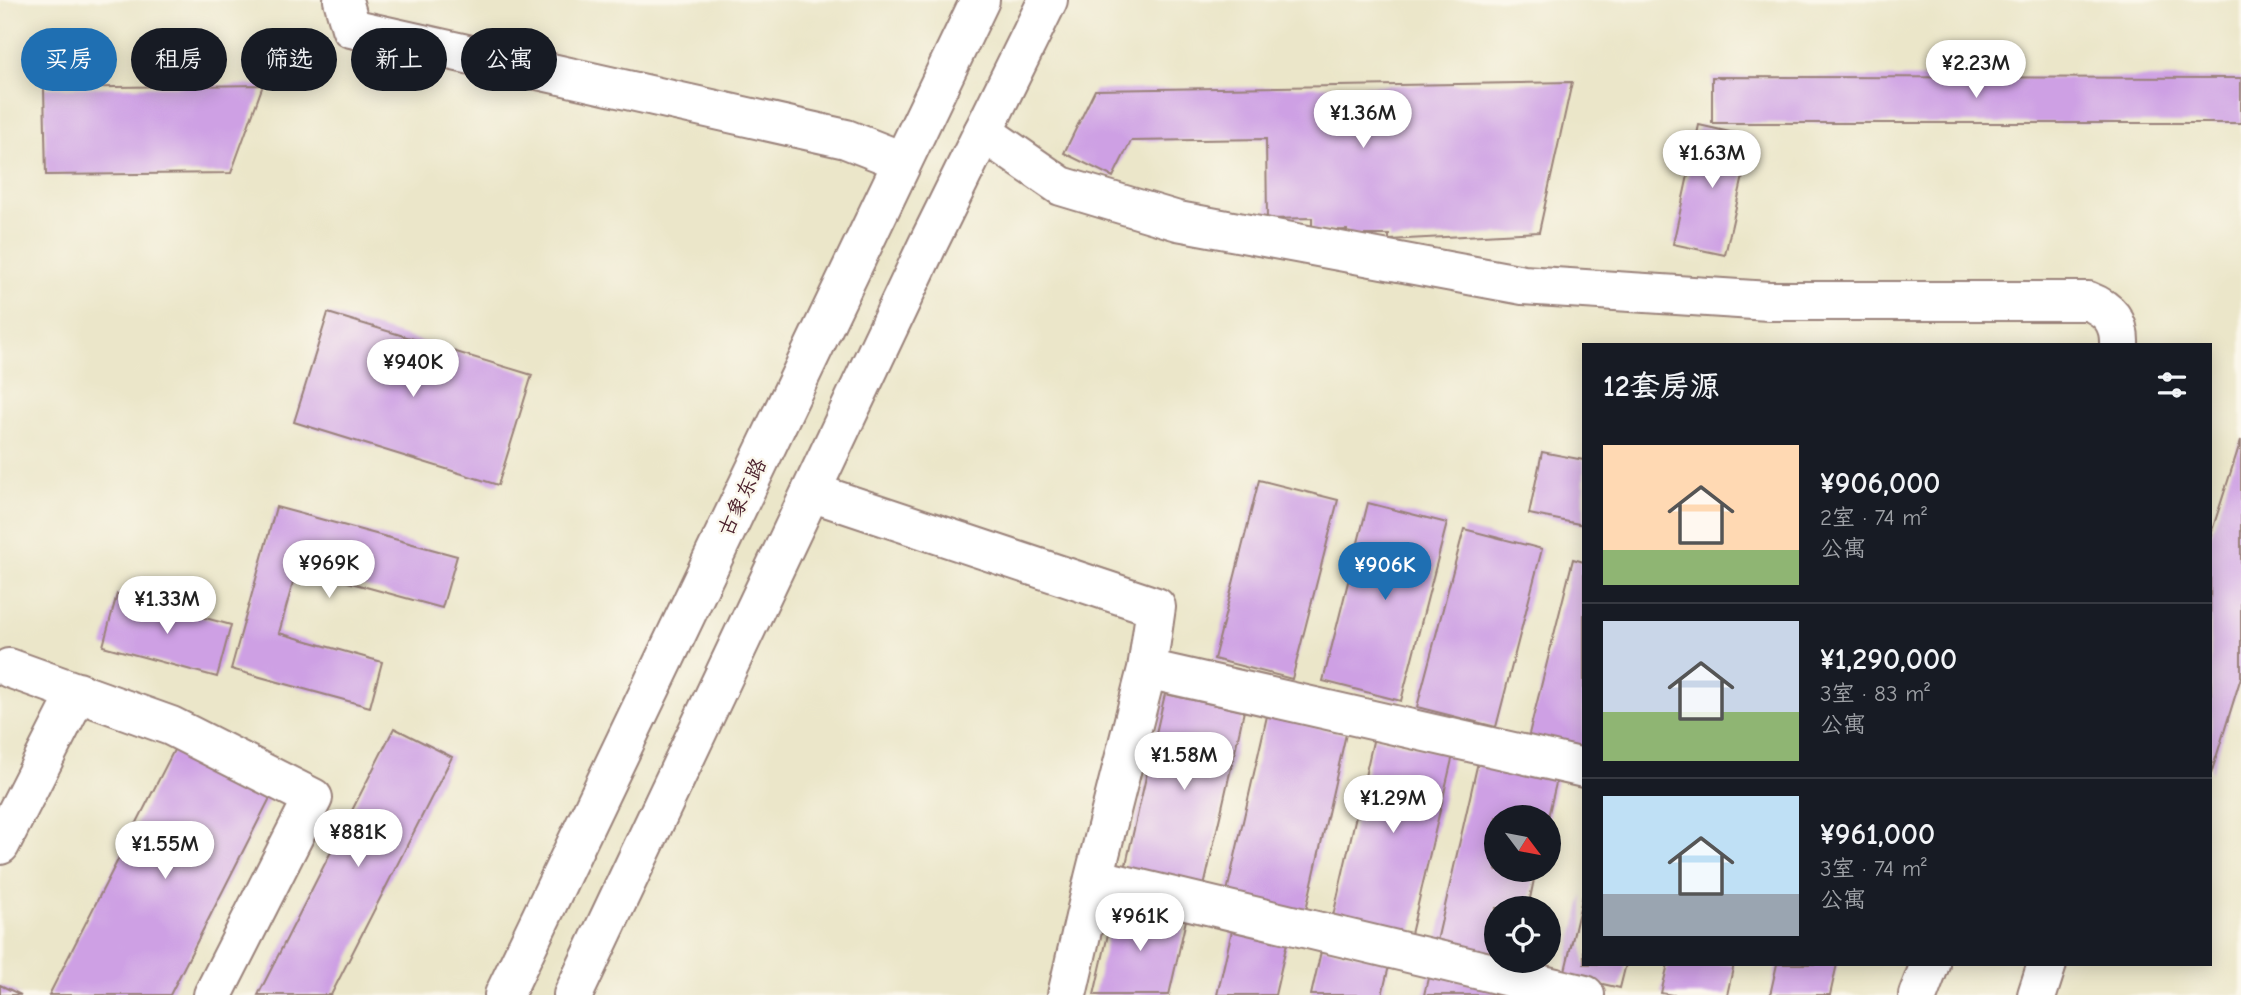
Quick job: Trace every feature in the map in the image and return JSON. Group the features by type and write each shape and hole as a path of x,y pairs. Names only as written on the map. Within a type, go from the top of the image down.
{"street":[{"path":"343,0 351,28 846,139 902,161"},
{"name":"古象东路","path":"504,995 980,0"},
{"path":"573,995 1048,0"},
{"path":"983,132 1061,186 1178,221 1523,285 1769,301 2088,301 2100,305 2110,313 2116,323 2119,343"},
{"path":"811,492 1156,607 1147,668 1067,995"},
{"path":"9,668 171,726 313,798 213,995"},
{"path":"1147,668 1582,768"},
{"path":"0,845 78,692"},
{"path":"1094,878 1585,995"},
{"path":"1919,995 1929,966"},
{"path":"2037,995 2046,966"}],"building":[{"path":"1712,77 2241,78 2241,123 1712,123"},
{"path":"1572,82 1539,232 1389,240 1389,235 1347,235 1347,230 1312,231 1312,218 1267,219 1266,139 1131,141 1113,177 1064,153 1095,90"},
{"path":"227,85 241,85 241,91 261,91 231,173 46,175 44,91 117,91 117,87 131,87 131,91 227,91"},
{"path":"1699,125 1752,137 1725,255 1673,244"},
{"path":"328,313 532,375 498,485 294,422"},
{"path":"2241,440 2241,677 2212,771 2212,531"},
{"path":"1542,452 1582,460 1582,525 1529,514"},
{"path":"1259,480 1338,500 1292,679 1214,659"},
{"path":"1368,503 1447,523 1401,701 1323,681"},
{"path":"276,507 457,556 442,608 297,568 279,633 382,662 370,707 231,669"},
{"path":"1464,529 1542,549 1496,727 1417,707"},
{"path":"1573,559 1582,561 1582,752 1528,738"},
{"path":"117,594 231,625 217,677 103,646"},
{"path":"1165,694 1244,711 1203,891 1124,873"},
{"path":"1267,716 1346,734 1305,914 1226,896"},
{"path":"394,728 452,757 331,995 258,995"},
{"path":"1374,737 1453,755 1411,934 1333,916"},
{"path":"177,744 273,792 170,995 49,995"},
{"path":"1478,762 1557,779 1551,805 1484,805 1484,882 1533,882 1531,896 1484,896 1484,951 1437,941"},
{"path":"1582,899 1582,966 1626,966 1620,988 1564,975"},
{"path":"1115,904 1186,920 1169,995 1094,995"},
{"path":"1234,922 1289,934 1275,995 1217,995"},
{"path":"1322,947 1390,962 1382,995 1311,995"},
{"path":"1668,966 1734,966 1727,995 1661,993"},
{"path":"1777,966 1837,966 1830,995 1770,995"},
{"path":"1429,974 1498,989 1496,995 1424,995"},
{"path":"0,985 21,995 0,995"}]}
